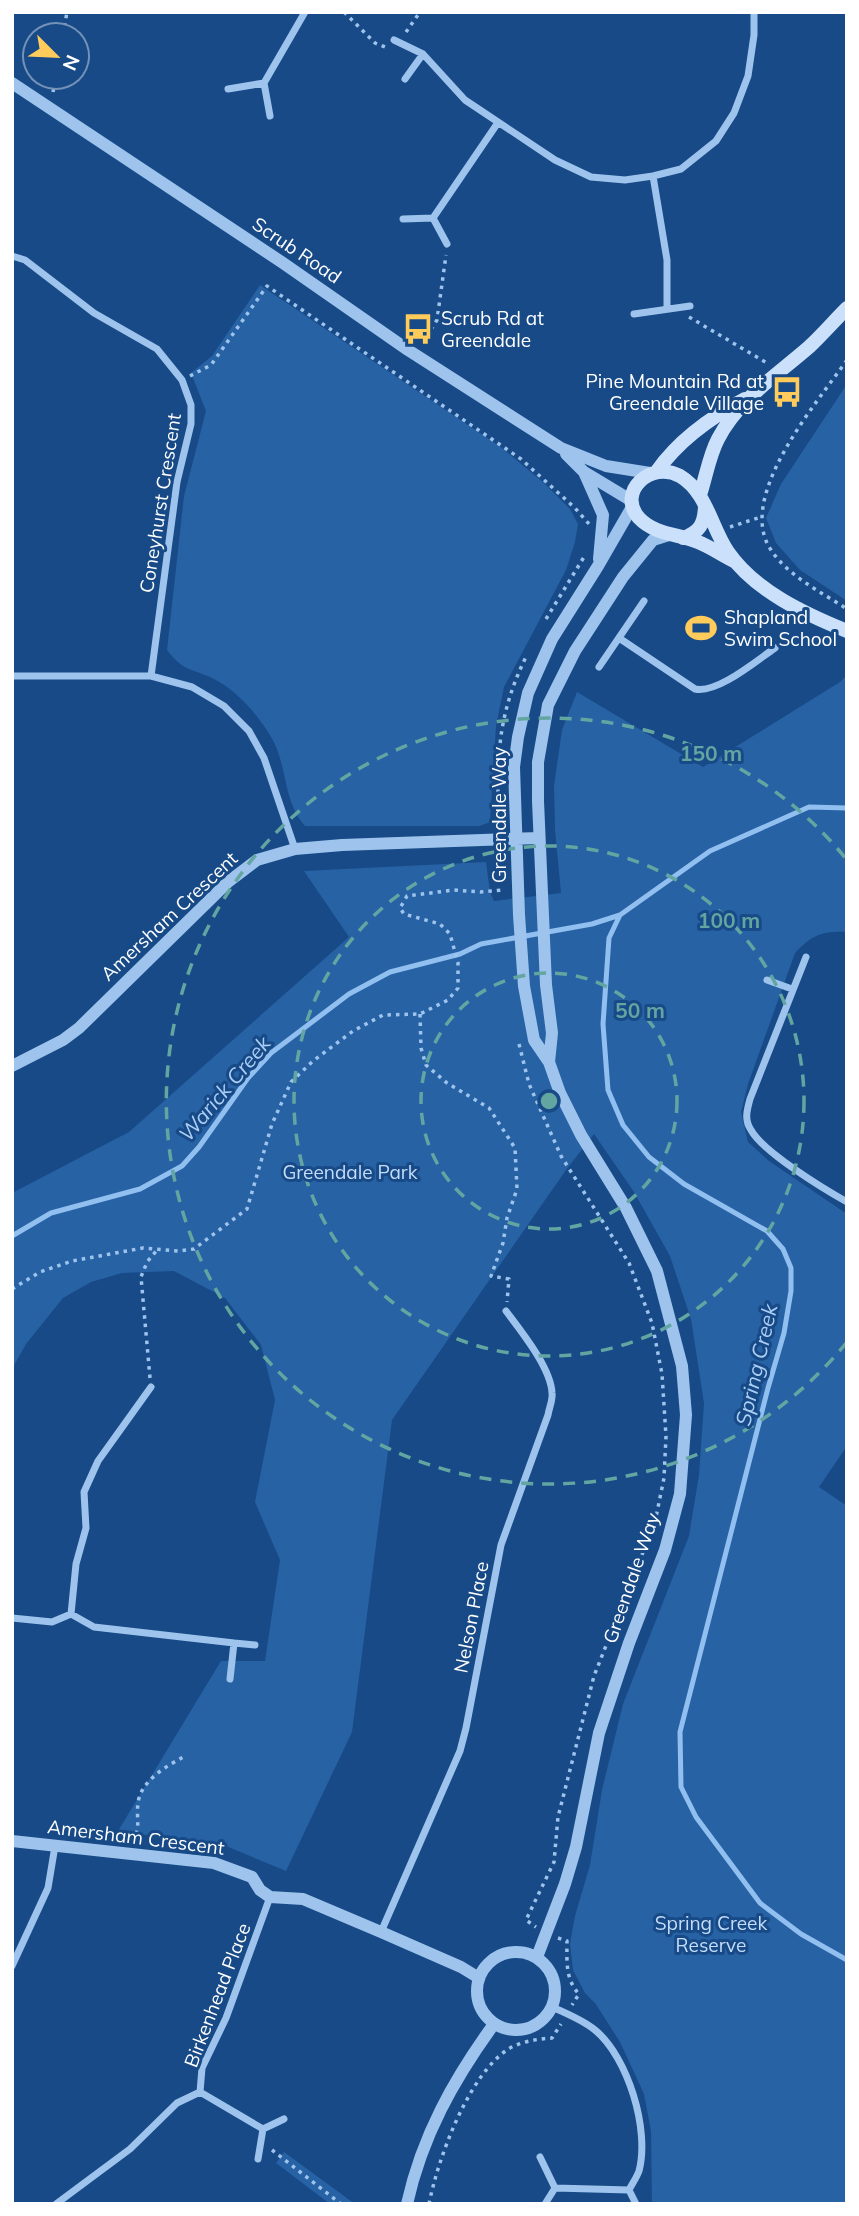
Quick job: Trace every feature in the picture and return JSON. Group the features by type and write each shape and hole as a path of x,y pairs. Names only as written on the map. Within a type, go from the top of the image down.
{"main road":[{"path":"676,536 700,529 703,523 703,500 712,452 719,436 752,395 812,344 847,308"},
{"path":"752,395 726,409 673,450 653,472 639,482 632,504 640,519 676,536 700,542 736,562 764,586 805,614 847,631"},
{"path":"653,472 676,474 690,483 703,500 716,532 736,562"}],"street":[{"path":"271,116 264,83 305,12"},
{"path":"394,40 423,54 465,100 497,124 555,160 591,177 625,180 681,169 716,141 734,113 748,76 754,35 754,12"},
{"path":"405,79 423,54"},
{"name":"Scrub Road","path":"12,83 415,354 561,448 606,467 653,472"},
{"path":"229,89 264,83"},
{"path":"433,218 497,124"},
{"path":"653,176 667,260 667,309"},
{"path":"403,219 433,218"},
{"path":"433,218 447,244"},
{"name":"Coneyhurst Crescent","path":"12,256 25,260 94,313 157,349 182,380 191,405 191,424 177,482 151,676"},
{"path":"634,314 690,306"},
{"name":"Scrub Road","path":"561,448 584,472 632,504"},
{"path":"584,472 603,515 598,566"},
{"name":"Greendale Way","path":"537,1957 576,1847 599,1733 629,1643 665,1550 680,1494 686,1415 682,1366 657,1271 626,1208 570,1114 550,1062 534,1040 524,986 519,915 515,760 528,693 552,639 598,566 632,504"},
{"name":"Greendale Way","path":"550,1062 552,1033 542,910 538,762 548,705 575,651 623,577 653,540 676,536"},
{"path":"599,667 644,601"},
{"path":"619,638 695,689 704,691 716,687 775,648"},
{"path":"12,676 151,676 192,687 224,706 249,731 264,758 295,849"},
{"name":"Amersham Crescent","path":"12,1066 63,1040 79,1028 228,882 257,860 295,849 539,838"},
{"path":"806,957 746,1116 751,1131 769,1150 847,1202"},
{"path":"767,980 792,989"},
{"name":"Nelson Place","path":"381,1932 460,1751 501,1545 548,1415 553,1394 549,1377 506,1311"},
{"path":"71,1614 76,1564 86,1528 84,1492 98,1461 150,1387"},
{"path":"12,1618 52,1622 71,1614"},
{"path":"71,1614 94,1628 256,1645"},
{"path":"230,1679 234,1643"},
{"name":"Amersham Crescent","path":"12,1841 214,1863 252,1877 260,1890 270,1897"},
{"path":"12,1966 48,1888 55,1846"},
{"path":"270,1897 303,1899 461,1967 479,1978"},
{"name":"Birkenhead Place","path":"56,2204 130,2149 177,2102 200,2092 202,2068 226,2018 270,1897"},
{"path":"526,1952 546,1964 555,1984 552,2007 544,2018 533,2026 520,2030 494,2024 479,2003 479,1978 485,1967 503,1954 526,1952"},
{"path":"552,2007 595,2030 614,2050 635,2097 643,2141 639,2172 629,2190"},
{"path":"407,2204 429,2132 467,2062 494,2024"},
{"path":"200,2092 263,2129"},
{"path":"263,2129 284,2119"},
{"path":"258,2159 263,2129"},
{"path":"540,2157 555,2188"},
{"path":"555,2188 629,2190"},
{"path":"545,2204 555,2188"},
{"path":"629,2190 635,2204"}],"path":[{"path":"344,12 375,43 388,48 394,40 406,33 420,12"},
{"path":"415,354 437,320 447,244"},
{"path":"182,380 211,365 267,286 521,459 575,508 588,522 591,530"},
{"path":"667,309 688,317 768,364"},
{"path":"847,360 785,450 769,485 761,517 762,534 770,550 783,565 847,609"},
{"path":"542,627 584,556 598,566"},
{"path":"499,769 499,745 511,686 530,651"},
{"path":"498,782 498,839 502,871"},
{"path":"12,1289 40,1272 72,1261 143,1248 178,1251 194,1249 232,1222 247,1209 272,1124 291,1082 313,1061 353,1031 383,1015 421,1014 449,1000 458,988 458,962 450,934 440,923 404,914 400,908 407,896 454,890 504,890 503,881"},
{"path":"421,1014 421,1048 426,1065 447,1083 489,1108 515,1148 517,1189 491,1276 509,1279 506,1311"},
{"path":"429,2204 449,2137 476,2085 496,2059 511,2047 552,2038 579,1994 572,1986 567,1973 567,1941 546,1934 526,1920 554,1862 558,1816 594,1676 655,1522 664,1478 666,1436 662,1374 652,1323 629,1263 561,1157 529,1084 517,1040"},
{"path":"150,1387 141,1277 147,1262 158,1249"},
{"path":"127,1853 139,1830 138,1801 155,1774 185,1756"},
{"path":"263,2129 268,2147 341,2204"}],"green space":[{"path":"260,285 502,448 570,509 578,524 566,570 504,687 496,726 490,822 480,826 305,826 294,810 276,746 256,716 226,686 182,665 167,650 184,496 206,411 191,373 212,356"},
{"path":"847,384 847,601 800,570 776,543 766,518 781,484"},
{"path":"847,675 847,932 818,935 795,953 748,1084 741,1112 748,1142 769,1161 847,1214 847,1446 819,1487 847,1506 847,2204 652,2204 651,2131 644,2094 620,2042 595,2003 585,1993 573,1970 570,1944 590,1865 602,1790 623,1704 689,1536 699,1475 704,1403 691,1319 670,1256 634,1192 594,1134 566,1170 392,1420 352,1732 286,1871 226,1846 118,1831 221,1661 265,1661 280,1560 255,1502 275,1400 261,1345 225,1298 174,1271 122,1273 91,1282 63,1298 26,1344 12,1369 12,1193 129,1132 349,937 304,871 486,862 490,892 494,901 561,893 554,786 562,730 577,692 703,767 840,682"},
{"path":"284,2152 355,2204 330,2204 276,2163"}],"waterway":[{"name":"Spring Creek","path":"847,808 809,807 710,851 620,915 609,938 603,1024 608,1090 623,1125 649,1157 684,1184 767,1231 783,1249 791,1268 791,1291 784,1333 680,1732 681,1787 696,1817 760,1903 801,1934 847,1960"},
{"name":"Warick Creek","path":"12,1236 51,1213 140,1189 182,1166 199,1147 248,1078 271,1053 349,994 390,972 460,954 481,944 592,924 620,915"}],"place":[{"name":"Scrub Rd at Greendale","path":"418,329"},
{"name":"Pine Mountain Rd at Greendale Village","path":"787,392"},
{"name":"Shapland Swim School","path":"701,628"}],"park label":[{"name":"Greendale Park","path":"350,1172"},
{"name":"Spring Creek Reserve","path":"711,1934"}]}
